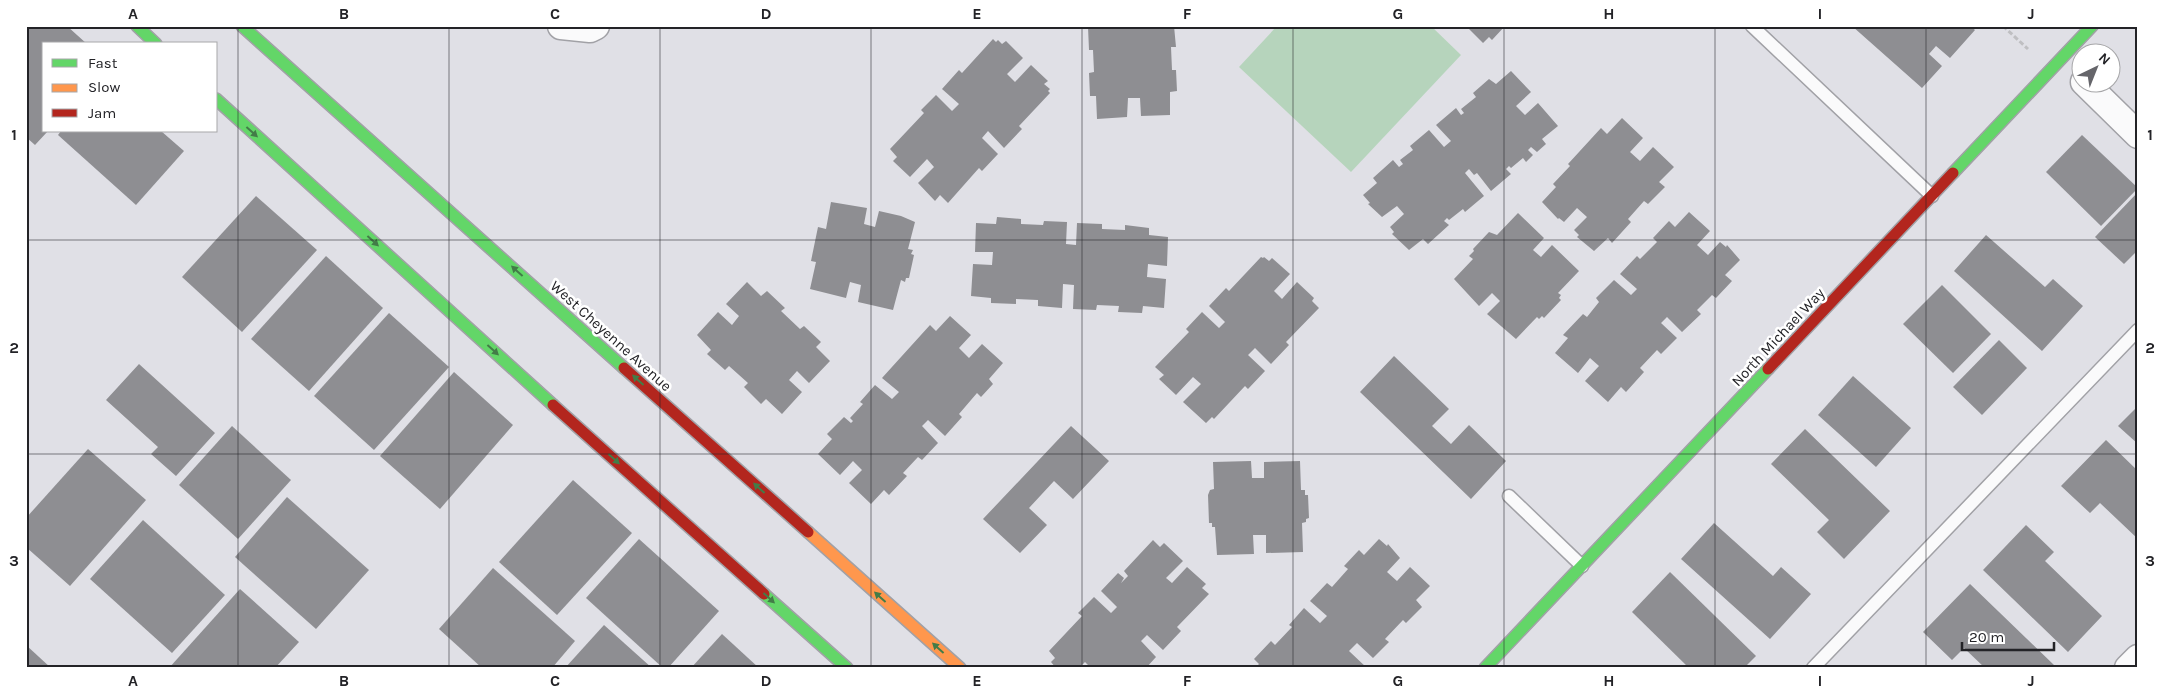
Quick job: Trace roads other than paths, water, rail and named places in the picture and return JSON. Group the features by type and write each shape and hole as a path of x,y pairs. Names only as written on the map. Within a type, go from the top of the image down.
{"main road":[{"path":"137,26 154,42"},
{"name":"West Cheyenne Avenue","path":"242,26 960,668"},
{"name":"North Michael Way","path":"1486,668 2092,26"},
{"path":"218,101 847,668"}],"street":[{"path":"561,26 593,28"},
{"path":"2060,60 2072,71"},
{"path":"2094,92 2138,135"},
{"path":"2128,668 2138,658"}],"lane":[{"path":"1752,26 1932,196"},
{"path":"1813,668 2138,330"},
{"path":"1509,496 1582,566"}]}
